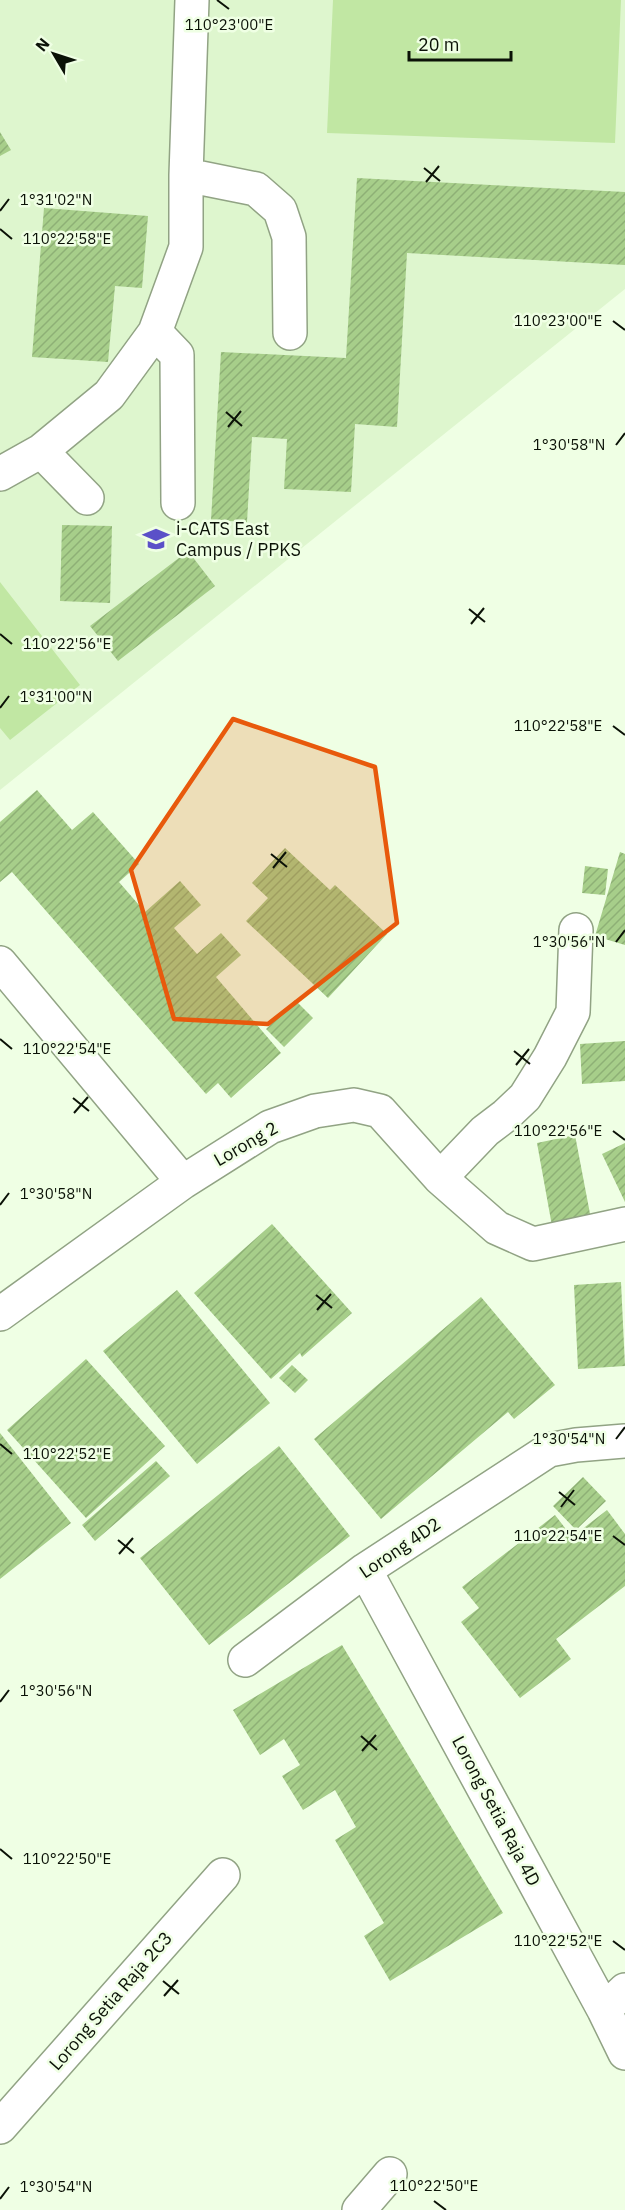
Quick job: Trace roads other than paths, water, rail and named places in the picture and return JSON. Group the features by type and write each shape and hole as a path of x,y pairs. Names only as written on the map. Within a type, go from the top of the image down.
{"street":[{"path":"0,474 41,451 109,395 155,332 186,247 192,0"},
{"path":"186,175 256,189 280,210 289,237 290,333"},
{"path":"155,332 177,355 178,503"},
{"path":"41,451 87,498"},
{"path":"440,1178 485,1131 525,1096 550,1057 573,1012 576,930"},
{"path":"0,963 183,1182"},
{"name":"Lorong 2","path":"0,1314 183,1182 270,1127 315,1111 354,1105 380,1111 440,1178 497,1228 533,1244 625,1224"},
{"name":"Lorong 4D2","path":"245,1660 365,1570 549,1450 625,1441"},
{"name":"Lorong Setia Raja 4D","path":"365,1570 614,2000 625,2053"},
{"name":"Lorong Setia Raja 2C3","path":"0,2127 223,1875"},
{"path":"359,2210 390,2174"}],"place":[{"name":"i-CATS East Campus / PPKS","path":"156,539"}]}
